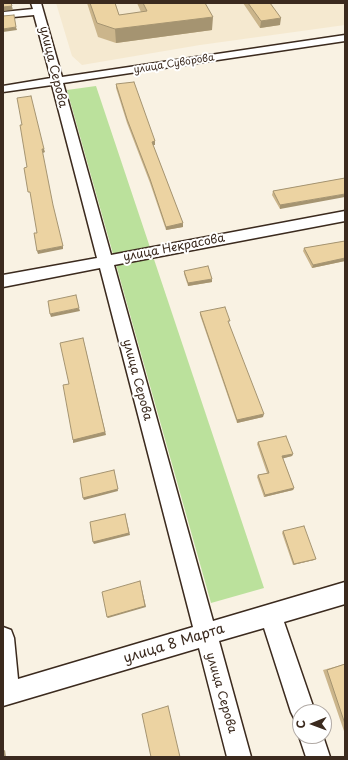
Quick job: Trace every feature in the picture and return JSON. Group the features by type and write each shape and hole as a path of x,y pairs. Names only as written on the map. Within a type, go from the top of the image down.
{"street":[{"path":"3,15 38,7"},
{"name":"улица Серова","path":"38,7 104,261 239,757"},
{"name":"улица Суворова","path":"3,89 345,38"},
{"name":"улица Некрасова","path":"3,281 345,216"},
{"name":"улица 8 Марта","path":"6,694 345,593"},
{"path":"271,615 300,704"},
{"path":"3,638 6,694"},
{"path":"314,744 318,757"}],"shaded area":[{"path":"56,3 345,3 345,25 200,45 82,65 72,56"}],"green space":[{"path":"96,86 264,588 211,603 67,90"}],"building":[{"path":"3,3 11,3 12,6 3,7"},
{"path":"90,3 115,3 119,15 147,11 143,3 205,3 213,17 115,29 97,23"},
{"path":"248,3 270,3 281,18 261,21"},
{"path":"14,15 16,27 3,29 3,16"},
{"path":"134,82 155,141 152,142 183,223 166,227 150,179 127,119 116,84"},
{"path":"31,96 44,149 42,149 63,246 37,251 34,233 37,233 24,168 27,167 17,98"},
{"path":"345,178 345,194 280,205 273,191"},
{"path":"345,241 345,258 313,265 304,248"},
{"path":"208,266 212,279 188,283 184,271"},
{"path":"76,295 79,308 50,314 48,301"},
{"path":"225,307 230,321 228,321 264,414 237,420 200,312"},
{"path":"83,338 105,432 73,440 63,385 69,384 60,343"},
{"path":"286,436 293,454 282,456 294,488 265,495 258,475 269,473 258,442"},
{"path":"114,470 118,489 83,498 80,478"},
{"path":"125,514 129,533 93,542 90,522"},
{"path":"304,526 316,559 294,564 283,531"},
{"path":"140,581 145,606 107,617 102,592"},
{"path":"345,664 345,724 327,670"},
{"path":"168,706 180,757 151,757 142,714"}]}
